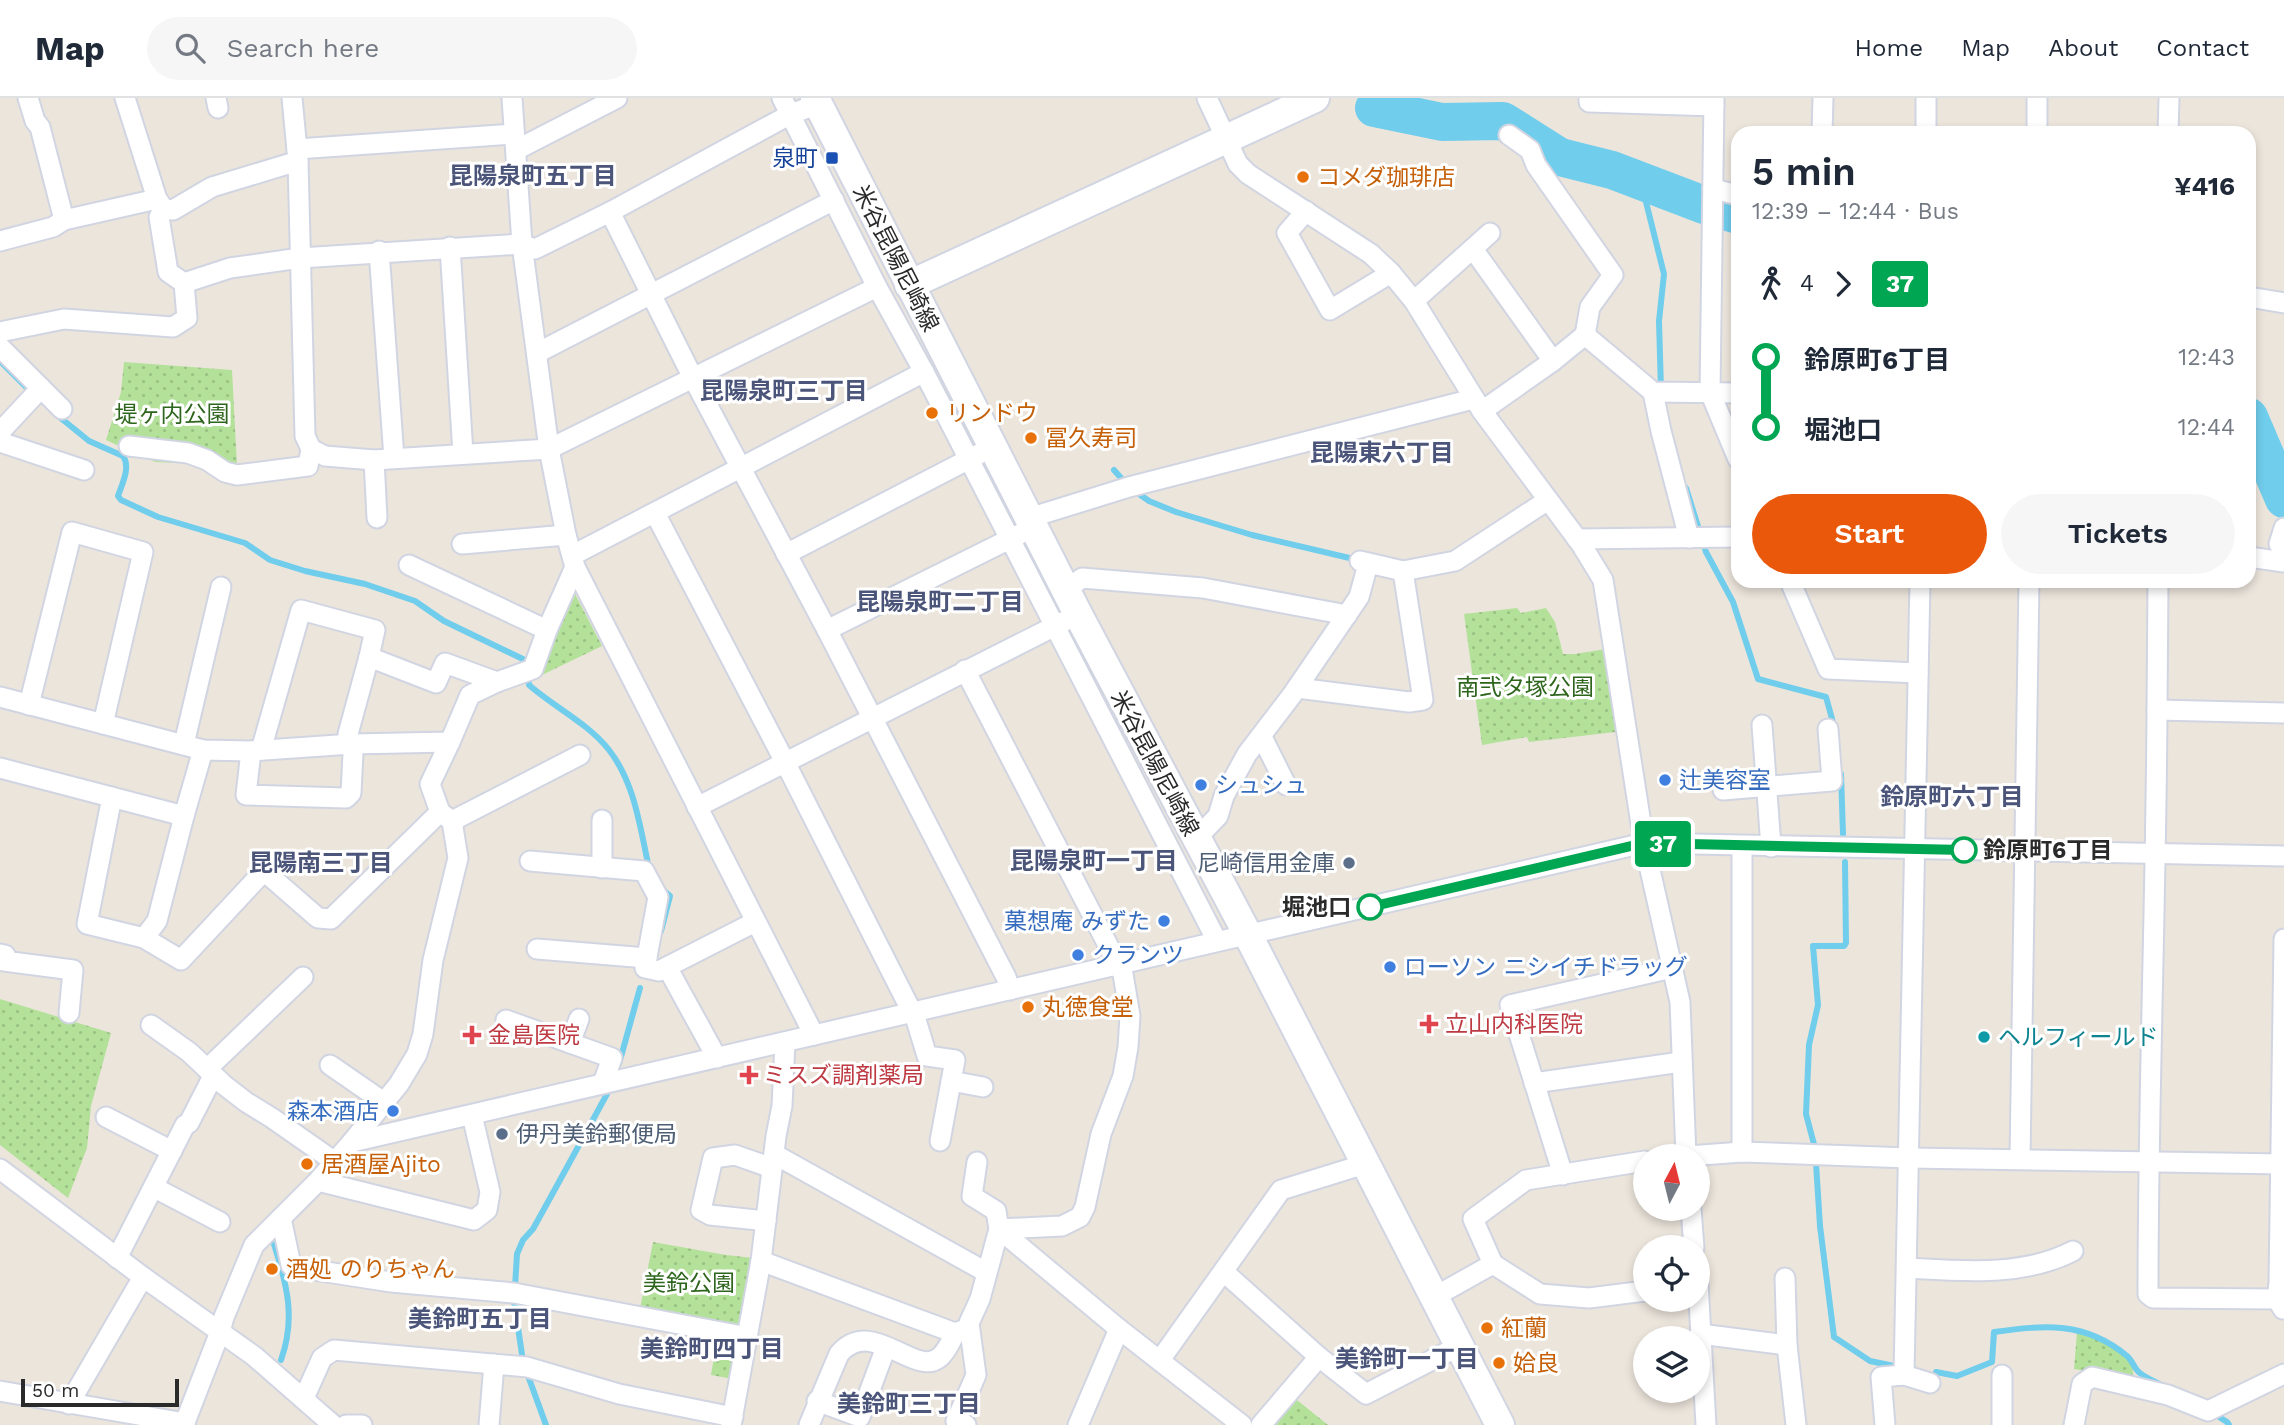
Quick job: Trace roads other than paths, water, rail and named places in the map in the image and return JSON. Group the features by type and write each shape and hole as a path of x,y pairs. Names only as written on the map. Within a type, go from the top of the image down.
{"main road":[{"path":"909,285 1315,98"},
{"name":"米谷昆陽尼崎線","path":"816,101 909,285 981,453 1025,528 1066,590 1067,620 1248,935 1500,1425"}],"street":[{"path":"28,98 34,121 40,127 64,220"},
{"path":"125,98 161,204 159,217 169,272 184,282"},
{"path":"129,446 188,453 207,460 225,472 237,475 308,466 311,449 305,436 297,155 292,98"},
{"path":"512,98 522,244 549,449 566,535 574,561 814,1035"},
{"path":"0,241 53,227 64,220 161,204 173,210 212,187 297,155 515,142 617,98"},
{"path":"1207,98 1238,164 1248,174 1371,254 1414,300 1478,405 1598,569 1607,595 1644,843 1680,1002 1682,1144"},
{"path":"1589,98 1589,102 1714,102 1710,392 1731,442"},
{"path":"1822,126 1823,98"},
{"path":"1926,98 1926,126"},
{"path":"2037,98 2037,126"},
{"path":"2168,126 2169,98"},
{"path":"184,282 230,268 300,258 522,244 535,249 610,212 786,106 816,101"},
{"path":"786,106 877,286 924,372 981,453 786,554"},
{"path":"827,630 1025,528 1129,487 1478,405 1553,361 1585,335 1590,307 1613,275 1536,165 1530,150 1509,135"},
{"path":"1713,201 1731,197"},
{"path":"537,353 834,200"},
{"path":"1306,211 1287,233 1330,310 1391,273"},
{"path":"610,212 693,378 1006,977 1010,990"},
{"path":"1414,300 1490,233"},
{"path":"450,247 463,454"},
{"path":"1474,249 1553,361"},
{"path":"377,518 384,459 379,251"},
{"path":"0,332 64,319 173,327 187,318 184,282"},
{"path":"311,449 325,456 384,459 549,449 877,286"},
{"path":"2256,298 2284,303"},
{"path":"1585,335 1653,392 1689,538"},
{"path":"0,347 62,409"},
{"path":"0,1391 185,1424 254,1245 318,1181 386,1103 416,1054 423,1034 433,960 458,858 446,816 430,784 470,695 533,669 574,561 740,467 924,372"},
{"path":"0,432 41,388"},
{"path":"1653,392 1731,393"},
{"path":"0,442 84,470"},
{"path":"1195,840 1218,816 1229,786 1247,754 1297,688 1359,597 1364,563 1403,571 1455,561 1548,500"},
{"path":"655,513 916,1020 927,1056 955,1060 940,1141"},
{"path":"1025,528 1217,941"},
{"path":"2284,528 2279,544 2284,554"},
{"path":"29,705 72,532 143,552 103,724"},
{"path":"462,544 566,535"},
{"path":"1577,539 1731,537"},
{"path":"2256,558 2284,562"},
{"path":"409,565 547,630"},
{"path":"1297,688 1409,702 1423,700 1403,571"},
{"path":"1066,590 1082,578 1171,584 1347,615"},
{"path":"144,937 157,921 184,816 221,587"},
{"path":"1793,588 1828,669 1918,673"},
{"path":"1904,1375 1920,588"},
{"path":"2020,1159 2029,588"},
{"path":"2158,588 2156,855 2148,1161 2148,1294 2153,1298 2280,1305 2284,939"},
{"path":"301,610 375,630 369,656 348,734 352,744 351,793 346,798 246,794 256,751 301,610"},
{"path":"697,807 1067,620"},
{"path":"369,656 436,683 445,663 496,682"},
{"path":"965,670 1124,974 1130,1016 1123,1076 1101,1135 1085,1207 1080,1217 1062,1226 999,1230"},
{"path":"0,697 194,747 256,751 352,744 450,742"},
{"path":"2157,710 2284,713"},
{"path":"1762,725 1771,847"},
{"path":"1723,790 1832,781 1828,729"},
{"path":"1262,737 1286,785"},
{"path":"112,797 87,924 144,937 181,960 264,871 318,918 331,919 446,816 580,755"},
{"path":"0,768 184,816"},
{"path":"602,820 602,867"},
{"path":"352,1142 1644,843 2284,856"},
{"path":"1742,846 1742,1152"},
{"path":"530,861 644,871 658,897 645,968 659,971 755,922"},
{"path":"537,949 647,958"},
{"path":"0,954 5,955 4,961 73,970 69,1013"},
{"path":"667,967 717,1058"},
{"path":"1563,1175 1510,1005 1672,968"},
{"path":"117,1258 155,1188 210,1072 303,976"},
{"path":"570,1043 579,1019"},
{"path":"506,1020 612,1058 603,1083"},
{"path":"151,1025 189,1052 246,1102 335,1162"},
{"path":"304,1398 322,1358 334,1350 527,1367 619,1394 732,1421 761,1261 782,1106 785,1042"},
{"path":"1534,1083 1681,1062"},
{"path":"330,1065 386,1103"},
{"path":"951,1081 983,1087"},
{"path":"318,1181 474,1220 487,1210 490,1192 472,1115"},
{"path":"106,1117 172,1151"},
{"path":"1710,1154 1742,1152 1909,1158 2282,1164"},
{"path":"766,1221 710,1215 701,1210 713,1158 735,1155 773,1161 986,1272"},
{"path":"809,1425 817,1401 843,1350 862,1341 886,1346 920,1360 934,1360 943,1355 970,1319 980,1299 999,1230 996,1211 972,1196 978,1162"},
{"path":"1633,1163 1526,1180 1474,1219 1493,1265 1540,1294 1590,1298 1633,1293"},
{"path":"1160,1360 1282,1190 1365,1164"},
{"path":"0,1169 143,1278 254,1356 332,1425"},
{"path":"155,1188 220,1222"},
{"path":"281,1218 291,1265 301,1268 391,1282 514,1293 748,1337"},
{"path":"999,1230 1119,1329 1242,1425"},
{"path":"1907,1268 1982,1272 2054,1261 2073,1251"},
{"path":"761,1261 962,1331"},
{"path":"1434,1297 1493,1265"},
{"path":"1224,1272 1319,1357 1366,1394 1459,1346"},
{"path":"69,1404 143,1278"},
{"path":"1786,1278 1787,1345 1796,1425"},
{"path":"1078,1425 1119,1329"},
{"path":"957,1424 976,1375 962,1331"},
{"path":"1710,1335 1787,1345"},
{"path":"817,1401 860,1417 886,1346"},
{"path":"1261,1425 1319,1357"},
{"path":"489,1425 494,1364"},
{"path":"2074,1425 2082,1384 2092,1377 2168,1395 2208,1411 2284,1374"},
{"path":"1885,1425 1881,1377 1904,1375 1930,1383"},
{"path":"2002,1375 2002,1425"},
{"path":"1705,1403 1706,1425"},
{"path":"346,1425 362,1425"}],"waterway":[{"path":"1374,108 1442,122 1503,121 1560,157 1612,170 1731,213"},
{"path":"1641,182 1664,274 1659,321 1661,390"},
{"path":"0,361 33,394"},
{"path":"57,415 89,441 123,456 126,470 118,496 121,500 158,517 245,543 270,560 365,584 415,601 444,621 527,661 529,685 592,732 618,763 631,791 649,868"},
{"path":"2256,433 2284,499"},
{"path":"1114,470 1129,487 1149,501 1176,512 1252,535 1358,560"},
{"path":"1686,488 1706,552 1733,602 1758,679 1826,697 1834,726"},
{"path":"1841,774 1843,834"},
{"path":"1815,1148 1806,1114 1809,1045 1818,1005 1813,946 1844,946 1846,943 1845,862"},
{"path":"661,888 670,896 661,931"},
{"path":"619,1064 640,988"},
{"path":"515,1287 517,1254 523,1240 533,1229 607,1094"},
{"path":"1816,1163 1820,1226 1834,1337 1870,1361 1894,1366"},
{"path":"274,1244 283,1274 289,1316 286,1345 281,1360"},
{"path":"514,1301 523,1361"},
{"path":"1936,1372 1957,1376 1992,1362 1994,1332 2064,1328 2096,1336 2129,1358 2140,1373 2163,1386"},
{"path":"527,1373 546,1425"},
{"path":"2213,1413 2229,1425"}],"place":[{"name":"泉町","path":"832,158"},
{"name":"コメダ珈琲店","path":"1303,177"},
{"name":"リンドウ","path":"932,413"},
{"name":"冨久寿司","path":"1031,438"},
{"name":"辻美容室","path":"1665,780"},
{"name":"シュシュ","path":"1201,785"},
{"name":"鈴原町6丁目","path":"1964,850"},
{"name":"尼崎信用金庫","path":"1349,863"},
{"name":"堀池口","path":"1370,907"},
{"name":"菓想庵 みずた","path":"1164,921"},
{"name":"クランツ","path":"1078,955"},
{"name":"ローソン ニシイチドラッグ","path":"1390,967"},
{"name":"丸徳食堂","path":"1028,1007"},
{"name":"立山内科医院","path":"1429,1024"},
{"name":"金島医院","path":"472,1035"},
{"name":"ヘルフィールド","path":"1984,1037"},
{"name":"ミスズ調剤薬局","path":"749,1075"},
{"name":"森本酒店","path":"393,1111"},
{"name":"伊丹美鈴郵便局","path":"502,1134"},
{"name":"居酒屋Ajito","path":"307,1164"},
{"name":"酒処 のりちゃん","path":"272,1269"},
{"name":"紅蘭","path":"1487,1328"},
{"name":"姶良","path":"1499,1363"}],"district":[{"name":"昆陽泉町五丁目","path":"533,176"},
{"name":"昆陽泉町三丁目","path":"784,391"},
{"name":"昆陽東六丁目","path":"1382,453"},
{"name":"昆陽泉町二丁目","path":"940,602"},
{"name":"鈴原町六丁目","path":"1952,797"},
{"name":"昆陽泉町一丁目","path":"1094,861"},
{"name":"昆陽南三丁目","path":"321,863"},
{"name":"美鈴町五丁目","path":"480,1319"},
{"name":"美鈴町四丁目","path":"712,1349"},
{"name":"美鈴町一丁目","path":"1407,1359"},
{"name":"美鈴町三丁目","path":"909,1404"}],"park label":[{"name":"堤ヶ内公園","path":"172,414"},
{"name":"南弐タ塚公園","path":"1525,687"},
{"name":"美鈴公園","path":"689,1283"}]}
